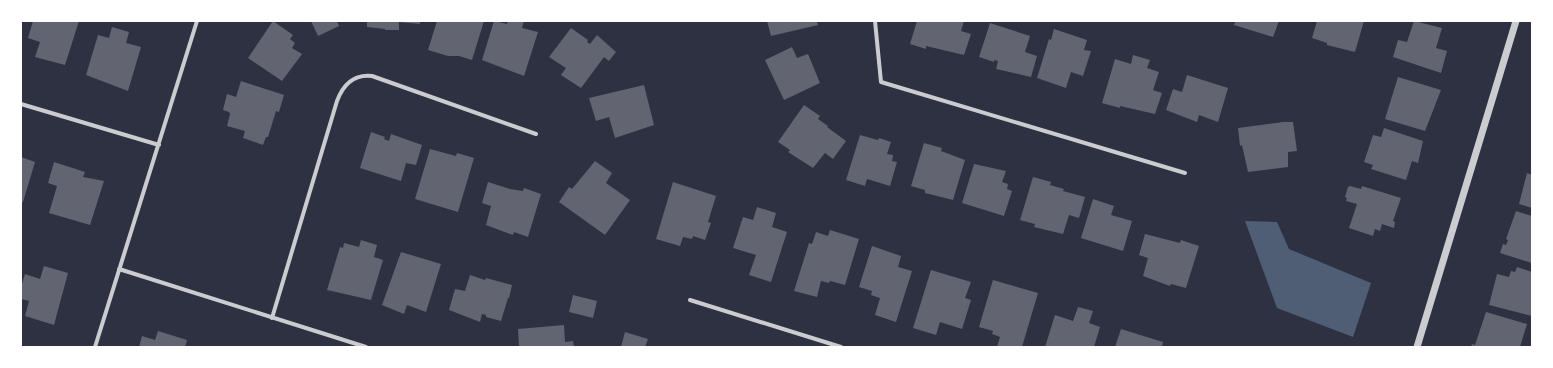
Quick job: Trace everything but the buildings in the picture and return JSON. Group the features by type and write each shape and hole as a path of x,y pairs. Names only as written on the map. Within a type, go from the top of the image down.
{"street":[{"path":"96,347 196,21"},
{"path":"875,21 881,82 1185,173"},
{"path":"1417,347 1516,21"},
{"path":"272,318 337,101 341,90 346,84 355,78 372,76 536,134"},
{"path":"21,104 159,145"},
{"path":"119,269 366,347"},
{"path":"690,300 841,347"}],"water":[{"path":"1245,221 1277,222 1289,249 1371,283 1353,337 1277,308"}]}
